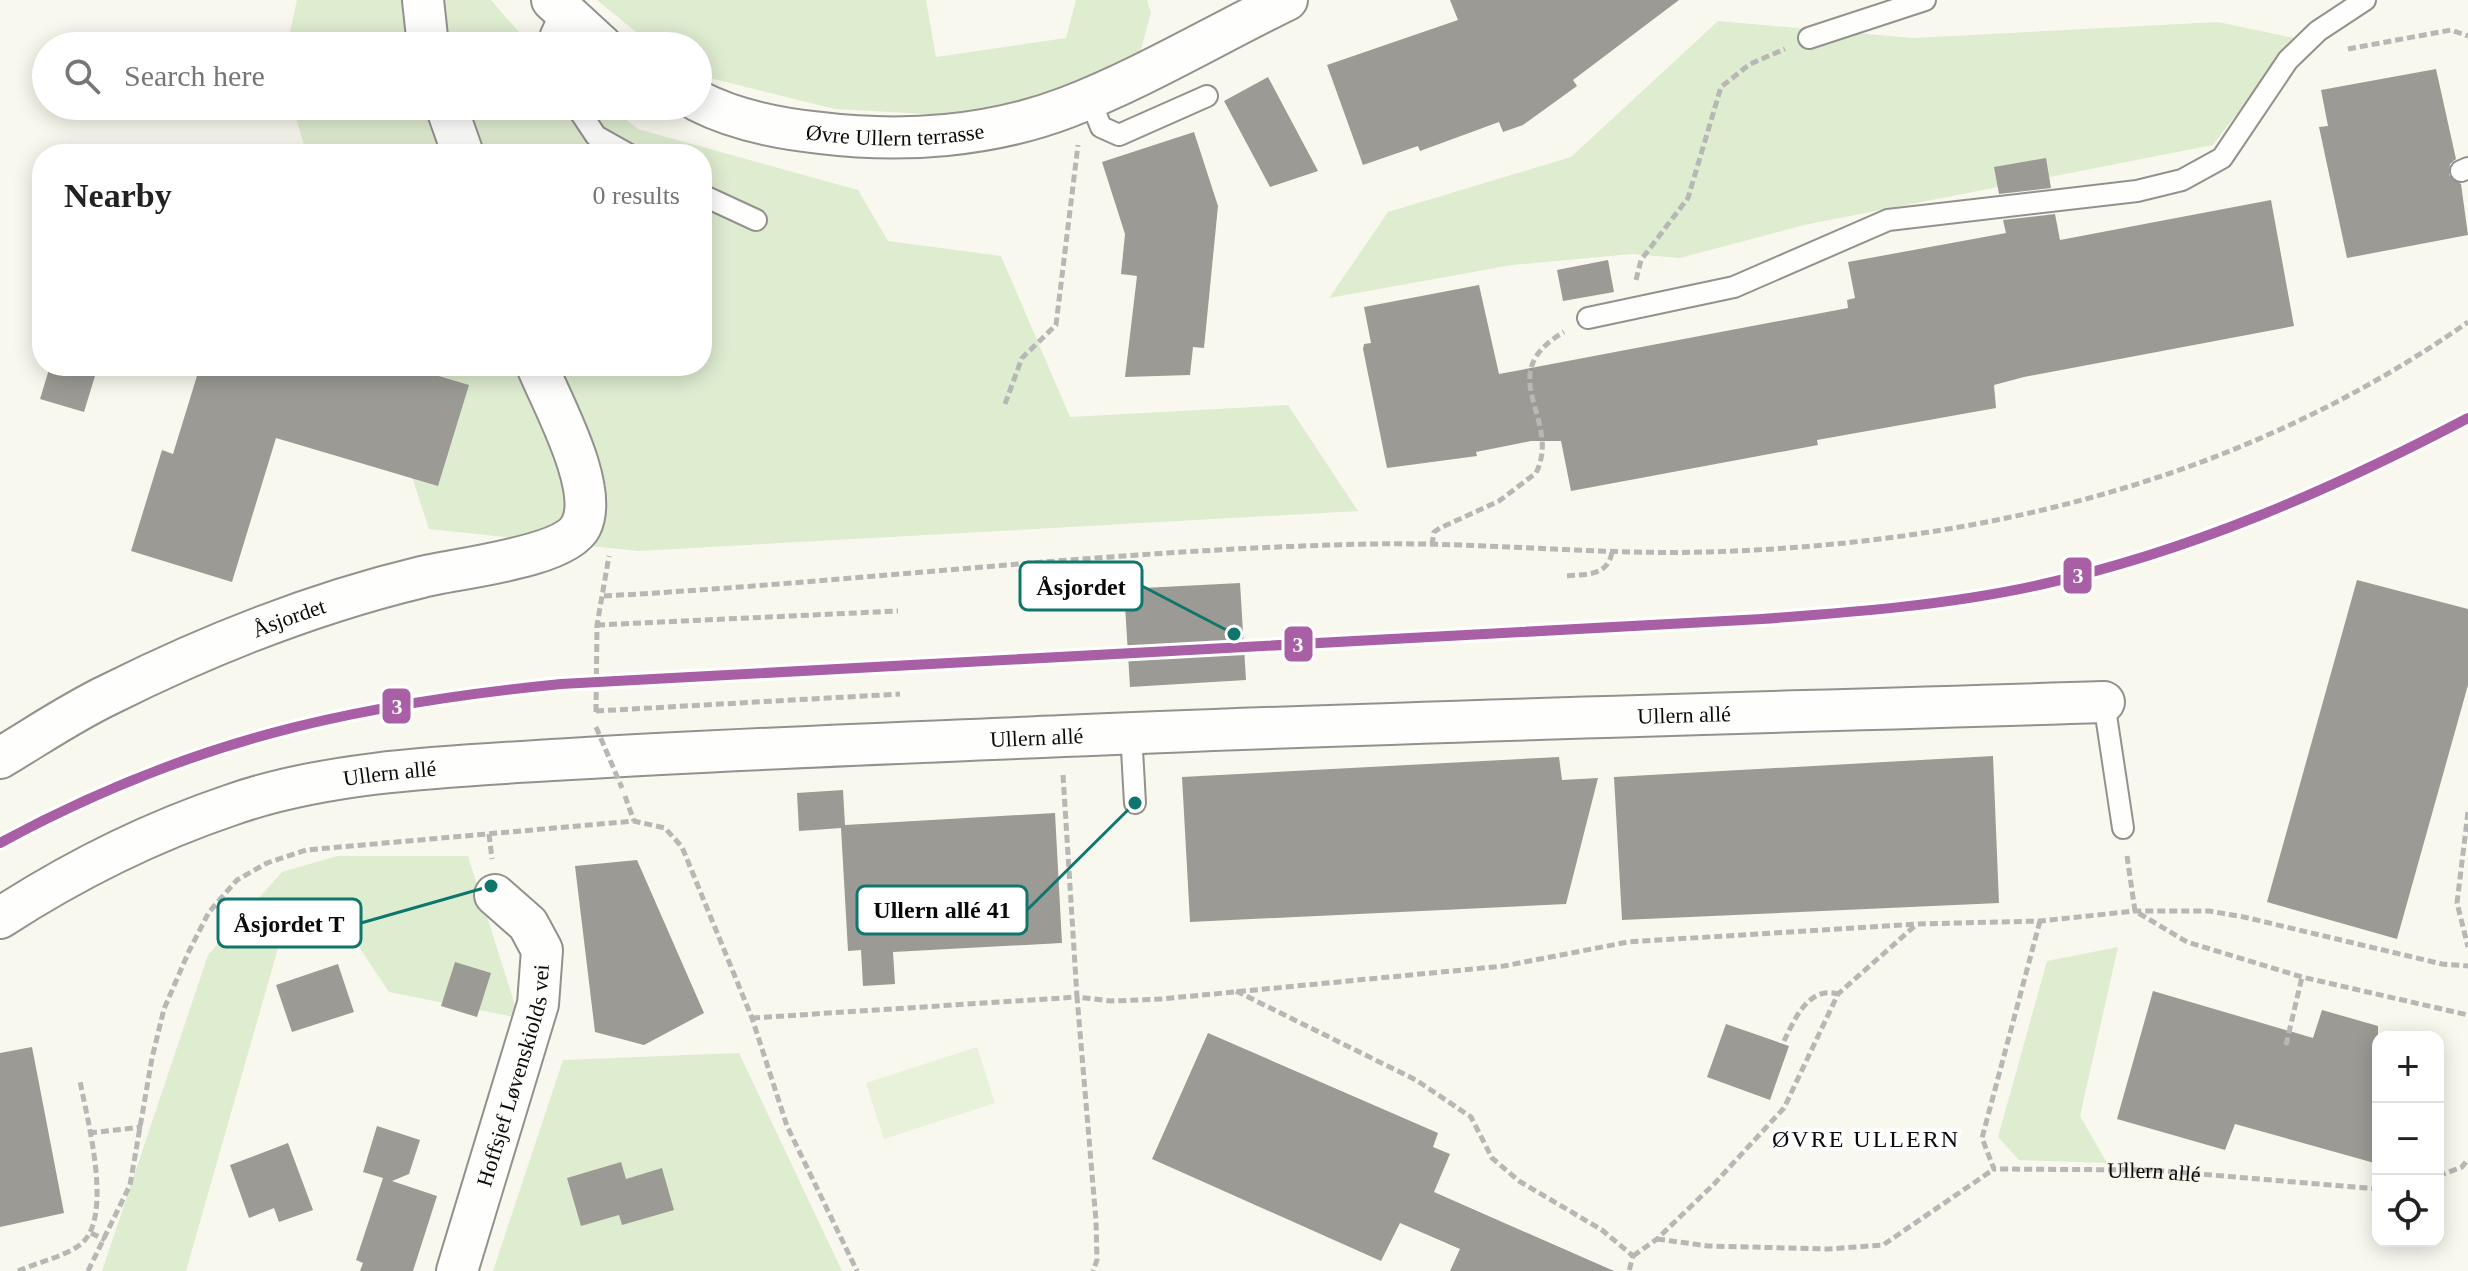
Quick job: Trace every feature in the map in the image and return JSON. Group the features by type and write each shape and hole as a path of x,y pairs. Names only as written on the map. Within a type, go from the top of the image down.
{"street":[{"path":"423,0 426,32"},
{"name":"Øvre Ullern terrasse","path":"712,106 748,119 799,131 889,138 973,133 1078,102 1287,0"},
{"path":"556,19 578,32"},
{"path":"451,120 459,144"},
{"path":"541,376 579,468 586,513"},
{"name":"Åsjordet","path":"0,758 110,694 242,634 390,585 549,548 575,535 586,513"},
{"name":"Ullern allé","path":"0,918 134,844 234,803 349,777 450,767 776,747 1131,732 2104,702"},
{"name":"Hoffsjef Løvenskiolds vei","path":"457,1271 538,1004 542,950 528,924 495,895"}],"lane":[{"path":"1809,38 1925,0"},
{"path":"1588,318 1734,287 1888,220 2137,191 2182,180 2222,158 2288,60 2318,31 2365,0"},
{"path":"1078,102 1101,127 1119,135 1207,96"},
{"path":"585,120 596,136 610,144"},
{"path":"712,200 756,220"},
{"path":"2104,702 2123,828"},
{"path":"1131,732 1135,803"}],"path":[{"path":"2288,60 2451,30 2468,36"},
{"path":"1637,309 1636,270 1688,198 1721,87 1750,64 1809,38"},
{"path":"1005,404 1022,358 1048,337 1058,319 1079,141 1078,102"},
{"path":"1432,545 1434,532 1499,501 1536,473 1541,445 1529,381 1531,364 1549,341 1588,318"},
{"path":"604,596 1169,555 1373,544 1706,552 1828,544 1938,529 2101,497 2161,479 2291,426 2468,322"},
{"path":"586,513 596,514 609,529 604,596 596,640 596,727 634,821"},
{"path":"1567,576 1601,571 1608,565 1612,552"},
{"path":"597,625 898,611"},
{"path":"596,711 900,694"},
{"name":"Ullern allé","path":"1063,768 1077,997 1096,1221 1097,1260 1093,1271"},
{"path":"2468,812 2457,903 2468,947"},
{"path":"88,1271 130,1185 152,1058 175,980 209,912 223,893 252,870 306,850 634,821 665,828 682,847 752,1018 787,1126 857,1271"},
{"path":"2123,828 2135,911"},
{"path":"2135,911 2187,942 2302,977 2468,1015"},
{"path":"752,1018 1077,997 1111,1001 1148,1000 1504,966 1628,942 1917,924 2040,921 2135,911 2209,911 2442,964 2468,966"},
{"path":"1657,1239 1738,1247 1828,1249 1883,1245 1994,1169 1982,1138 2040,921"},
{"path":"1629,1271 1633,1256 1657,1239 1784,1108 1838,994 1917,924"},
{"path":"2286,1045 2302,977"},
{"path":"1235,990 1416,1080 1471,1117 1492,1158 1519,1181 1602,1230 1633,1256"},
{"path":"1784,1041 1794,1018 1812,997 1826,991 1838,994"},
{"path":"18,1271 65,1253 91,1233 98,1207 80,1081"},
{"path":"89,1133 142,1127"},
{"path":"2441,1175 2462,1167 2468,1159"},
{"name":"Ullern allé","path":"1994,1169 2152,1170 2372,1188"},
{"path":"91,1233 105,1240"}],"green space":[{"path":"297,0 491,0 519,32 290,32"},
{"path":"597,0 926,0 936,57 1066,38 1076,0 1147,0 1151,13 1140,53 1061,101 963,116 835,109 712,78 712,32 636,32"},
{"path":"1718,21 1913,38 2218,22 2294,38 2213,145 1804,225 1680,258 1632,254 1512,265 1329,298 1388,212 1571,157"},
{"path":"296,120 627,120 638,129 692,144 304,144"},
{"path":"712,150 858,190 888,241 1001,256 1070,417 1288,405 1358,511 638,551 429,529 379,376 712,376"},
{"path":"337,856 468,856 519,1018 389,992 337,914 286,920 186,1271 102,1271 208,955 282,872"},
{"path":"2118,947 2080,1116 2107,1163 2019,1160 1998,1137 2047,961"},
{"path":"977,1047 995,1103 884,1139 866,1083"},
{"path":"739,1053 842,1271 493,1271 563,1060"}],"building":[{"path":"1450,0 1679,0 1573,80 1577,86 1523,125 1503,132 1499,122 1420,151 1418,146 1363,165 1327,65 1458,20"},
{"path":"2436,69 2456,159 2450,164 2449,175 2461,184 2468,235 2347,258 2319,127 2328,126 2321,90"},
{"path":"1268,77 1318,171 1270,187 1224,101"},
{"path":"1194,132 1218,206 1204,348 1193,347 1190,375 1125,377 1137,276 1121,274 1125,234 1102,162"},
{"path":"2046,158 2051,188 1999,194 1994,167"},
{"path":"2271,200 2294,326 1994,385 1996,408 1817,440 1818,445 1571,491 1561,441 1531,441 1476,452 1477,456 1387,468 1363,349 1364,344 1371,343 1364,307 1479,285 1499,374 1848,308 1847,300 1855,298 1848,262 2006,233 2003,220 2055,214 2060,240"},
{"path":"1608,260 1614,292 1563,301 1557,270"},
{"path":"47,376 95,376 84,412 40,399"},
{"path":"197,376 439,376 469,385 438,486 276,438 232,582 131,551 162,450 173,454"},
{"path":"2357,580 2468,609 2468,685 2397,939 2267,902"},
{"path":"1240,583 1246,680 1130,687 1124,589"},
{"path":"1993,756 1999,903 1622,920 1614,777"},
{"path":"1559,757 1562,780 1598,778 1566,904 1190,922 1182,777"},
{"path":"843,790 845,825 1055,813 1062,943 893,952 895,984 863,986 861,950 848,951 841,828 799,831 797,793"},
{"path":"637,860 704,1013 644,1045 595,1032 575,866"},
{"path":"455,962 491,973 477,1017 441,1006"},
{"path":"338,964 354,1012 292,1032 276,985"},
{"path":"2153,991 2313,1038 2322,1010 2378,1026 2378,1031 2372,1031 2372,1162 2235,1124 2225,1150 2117,1119"},
{"path":"1726,1024 1789,1046 1770,1100 1707,1077"},
{"path":"1208,1033 1438,1133 1433,1147 1450,1154 1434,1192 1614,1271 1450,1271 1460,1249 1400,1223 1381,1261 1152,1159"},
{"path":"32,1047 64,1213 0,1227 0,1053"},
{"path":"377,1126 420,1140 409,1174 392,1181 437,1196 413,1271 360,1271 363,1263 356,1260 383,1178 363,1172"},
{"path":"288,1143 313,1210 279,1222 274,1208 249,1218 230,1165"},
{"path":"621,1162 626,1179 662,1168 674,1210 622,1225 619,1215 581,1226 567,1178"}],"transit line":[{"name":"3","path":"0,843 69,808 204,753 340,717 484,693 561,684 1762,619 1901,607 2005,592 2151,555 2259,516 2365,470 2468,418"}],"place":[{"name":"Åsjordet","path":"1234,634"},
{"name":"Ullern allé 41","path":"1135,803"},
{"name":"Åsjordet T","path":"491,886"}],"district":[{"name":"ØVRE ULLERN","path":"1866,1139"}]}
